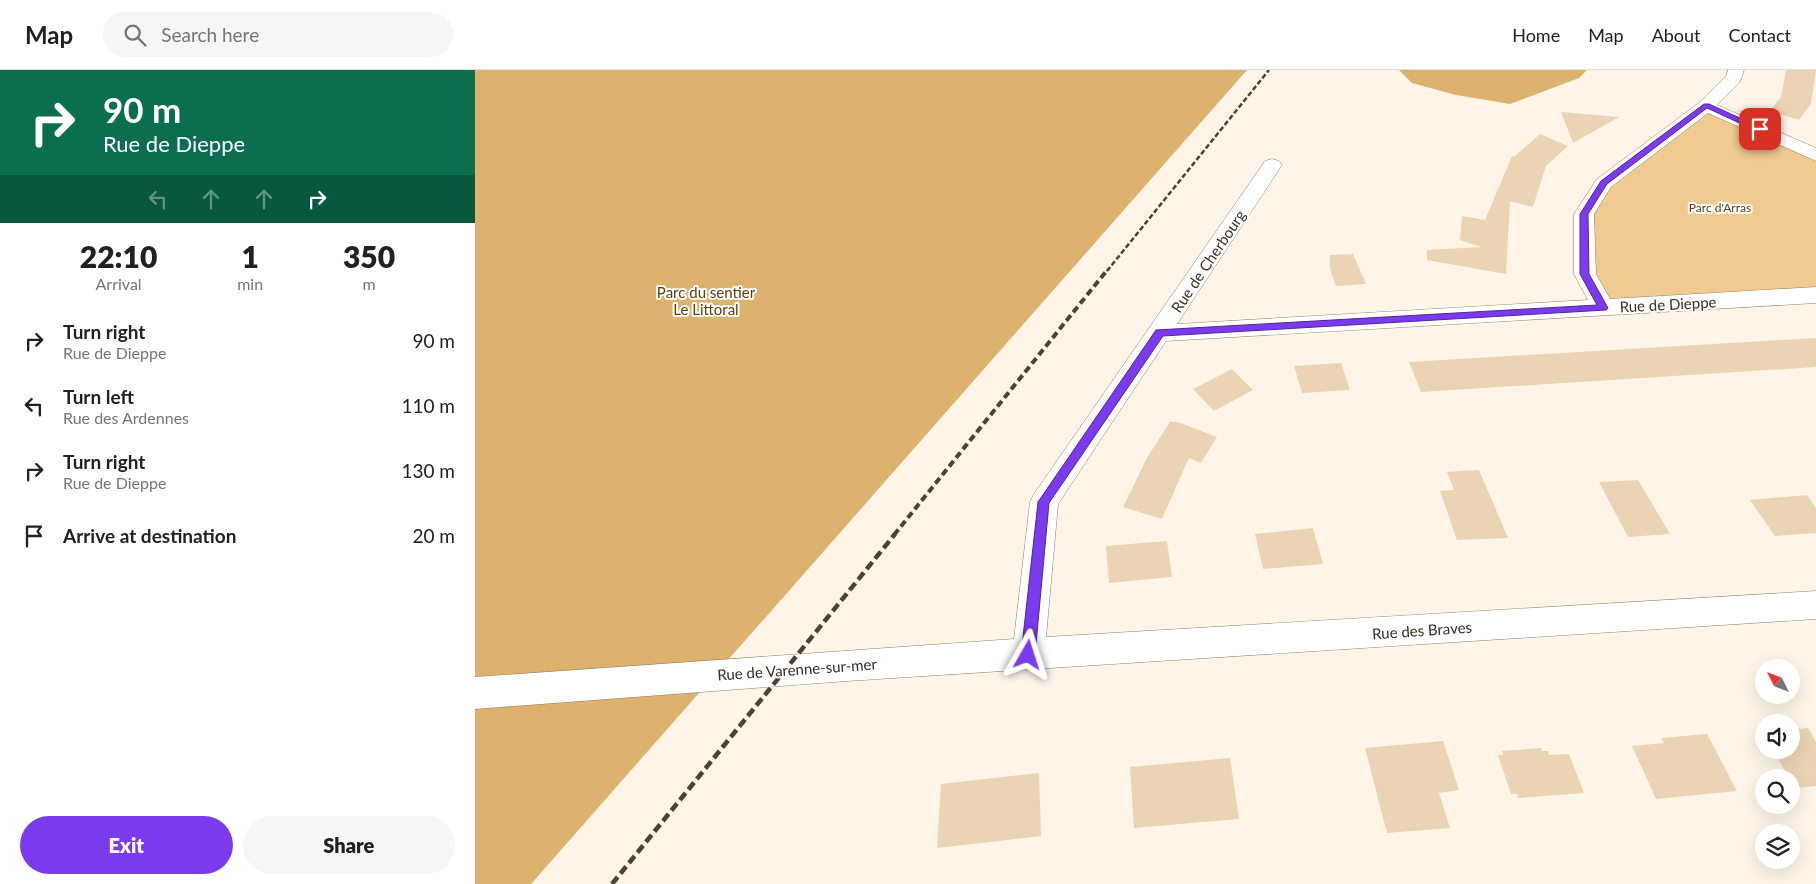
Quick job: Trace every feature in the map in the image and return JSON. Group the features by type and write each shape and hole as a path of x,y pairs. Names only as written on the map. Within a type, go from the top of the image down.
{"street":[{"path":"1603,308 1585,274 1584,214 1604,183 1706,106 1734,78 1736,70"},
{"path":"1706,106 1816,155"},
{"name":"Rue de Cherbourg","path":"1028,655 1044,502 1272,165"},
{"name":"Rue de Dieppe","path":"1160,333 1816,296"},
{"name":"Rue des Braves","path":"1028,655 1816,605"},
{"name":"Rue de Varenne-sur-mer","path":"475,693 566,685 1028,655"}],"green space":[{"name":"Parc du sentier Le Littoral","path":"475,70 1247,70 531,884 475,884"},
{"path":"1399,70 1587,70 1579,78 1510,104 1456,95 1412,83"},
{"name":"Parc d'Arras","path":"1706,106 1816,155 1816,295 1603,308 1585,274 1584,214 1604,183"}],"building":[{"path":"1786,70 1816,70 1811,104 1799,120 1770,111 1781,97"},
{"path":"1561,112 1619,117 1573,143"},
{"path":"1540,134 1568,146 1546,166 1533,207 1510,201 1506,274 1427,260 1427,250 1481,247 1460,240 1462,216 1485,220 1512,156 1515,156"},
{"path":"1353,254 1366,284 1336,286 1330,269 1330,255"},
{"path":"1816,338 1816,367 1421,392 1409,362"},
{"path":"1341,363 1350,390 1302,393 1294,366"},
{"path":"1232,369 1253,390 1214,411 1193,389"},
{"path":"1170,422 1178,422 1217,437 1201,463 1189,458 1162,519 1123,507 1148,456"},
{"path":"1479,470 1508,538 1457,540 1440,491 1454,490 1447,472"},
{"path":"1638,480 1670,534 1628,537 1599,482"},
{"path":"1807,495 1816,508 1816,533 1775,536 1750,500"},
{"path":"1313,528 1323,564 1263,569 1255,534"},
{"path":"1167,541 1172,577 1109,583 1106,546"},
{"path":"1808,728 1816,742 1816,786 1800,787 1800,769 1784,769 1778,759 1800,759 1800,729"},
{"path":"1707,734 1737,791 1656,799 1632,746 1664,743 1661,738"},
{"path":"1443,741 1459,790 1439,793 1450,828 1387,833 1365,748"},
{"path":"1541,748 1542,751 1548,751 1549,755 1569,754 1584,793 1518,798 1517,794 1511,794 1498,755 1503,755 1502,751"},
{"path":"1230,758 1239,819 1134,828 1130,767"},
{"path":"1039,773 1041,836 937,848 941,784"}],"railway":[{"path":"1107,271 1269,70"},
{"path":"894,535 1108,269"},
{"path":"612,884 895,534"}],"route":[{"path":"1028,655 1044,502 1160,333 1603,308 1585,274 1584,214 1604,183 1706,106 1760,129"}]}
